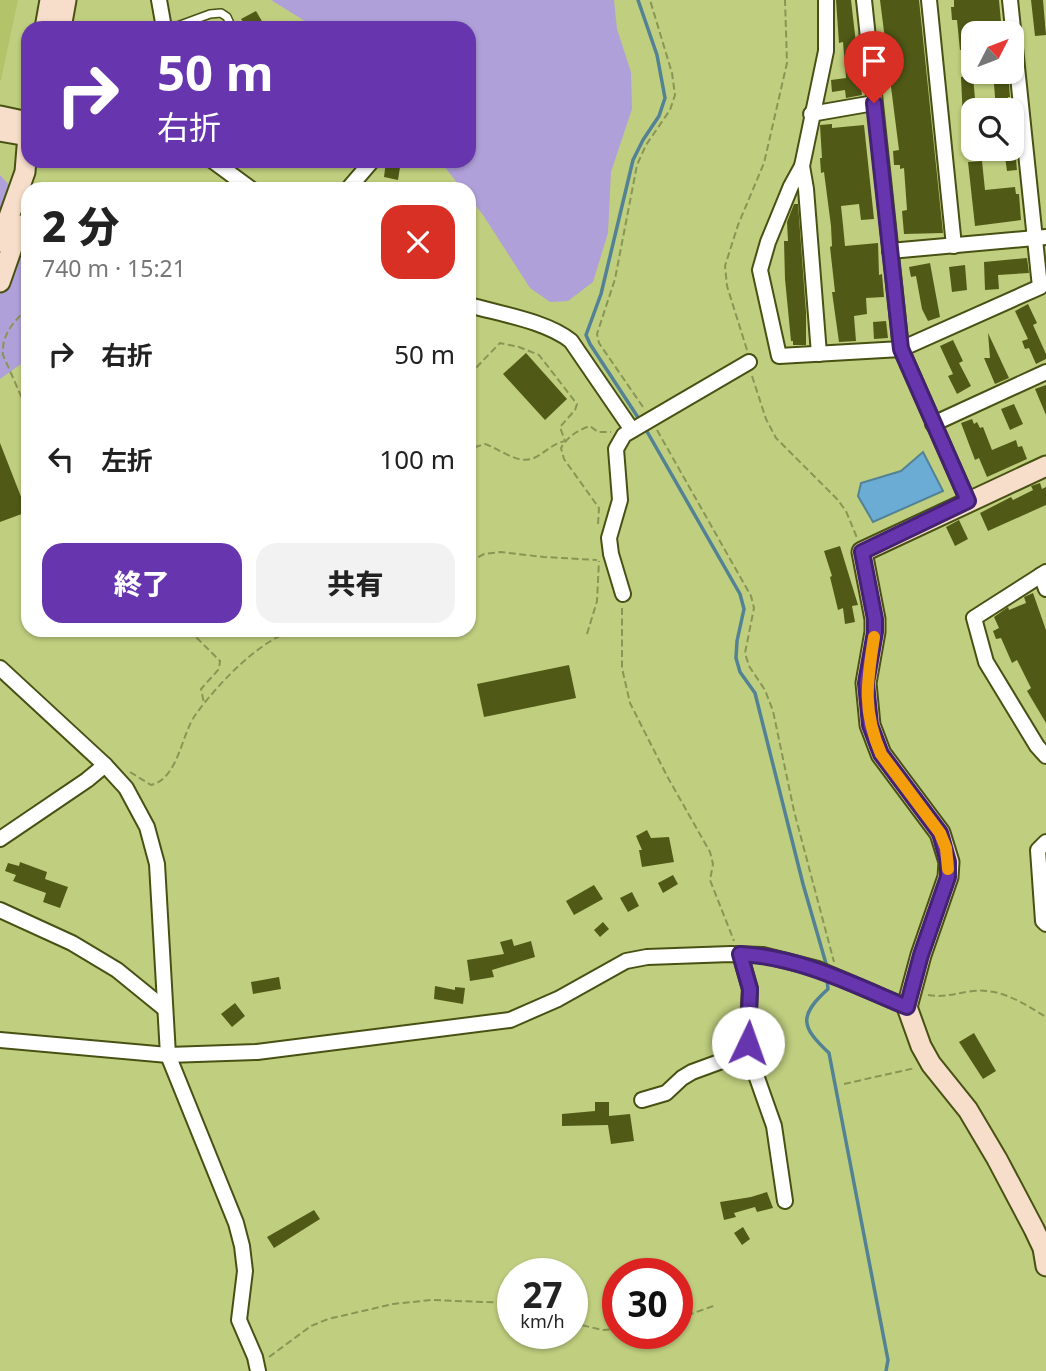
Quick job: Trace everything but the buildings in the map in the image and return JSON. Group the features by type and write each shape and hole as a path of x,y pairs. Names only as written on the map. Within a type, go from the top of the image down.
{"street":[{"path":"47,21 50,0"},
{"path":"62,21 66,0"},
{"path":"159,0 163,21"},
{"path":"826,0 826,51 802,166 786,197 760,270 779,356 901,349 1040,287 1041,238 1010,0"},
{"path":"864,0 901,349 968,501"},
{"path":"929,0 954,246"},
{"path":"811,114 874,103"},
{"path":"0,116 21,120"},
{"path":"0,131 21,135"},
{"path":"802,166 818,354"},
{"path":"222,168 242,182"},
{"path":"354,182 366,168"},
{"path":"0,242 21,183"},
{"path":"0,282 21,220"},
{"path":"890,251 1041,238"},
{"path":"476,307 549,328 565,336 629,426"},
{"path":"623,594 609,538 620,500 616,449 629,426 650,418 749,362"},
{"path":"933,424 1046,372"},
{"path":"1046,466 862,552 875,619 866,683 870,725 881,754 940,833 948,862 948,877 909,998 921,1046 931,1064 968,1110 997,1159 1039,1240 1046,1266"},
{"path":"1046,589 1043,573 974,618 986,662 1037,746 1046,756"},
{"path":"0,668 105,765 126,788 147,827 157,864 168,1055 236,1223 245,1270 239,1320 257,1368"},
{"path":"0,839 88,780 105,765"},
{"path":"1046,842 1038,850 1042,921 1046,924"},
{"path":"0,910 83,950 117,970 165,1009"},
{"path":"740,954 750,989 748,1043 753,1070 774,1126 785,1201"},
{"path":"0,1040 168,1055 257,1052 510,1020 558,999 626,961 647,957 762,955 818,969 840,979 909,998"},
{"path":"642,1100 666,1093 692,1072 722,1061 748,1043"}],"lane":[{"path":"191,21 221,13 229,21"}],"path":[{"path":"650,0 672,73 675,95 670,110 646,145 637,165 615,278 597,334 599,343 650,418 751,596 754,608 745,653 773,711 794,811 830,951 840,979"},
{"path":"21,316 7,332 2,349 21,395"},
{"path":"476,368 500,343 539,355 577,404 560,427 565,441"},
{"path":"598,530 599,508 564,459 561,448 565,441 582,428 590,426 598,432 608,434 629,426"},
{"path":"476,447 485,444 526,460 534,458 552,444 565,441"},
{"path":"476,558 484,554 500,552 598,560"},
{"path":"587,634 597,601 598,552"},
{"path":"623,594 622,668 631,702 667,776 710,852 713,864 710,880 740,954"},
{"path":"196,637 220,662 219,669 201,689 205,704"},
{"path":"123,767 151,785 159,783 171,770 188,727 205,704 256,651 275,637"},
{"path":"909,998 992,991 1004,994 1046,1017"},
{"path":"845,1084 931,1064"},
{"path":"257,1368 311,1326 328,1319 393,1304 431,1300 497,1302"},
{"path":"693,1313 716,1305"}],"shaded area":[{"path":"0,0 18,0 1,80 0,80"},
{"path":"271,0 614,0 617,29 631,72 632,109 611,172 608,233 593,282 568,301 550,302 530,288 476,206 476,182 456,182 446,168 476,168 476,21 305,21"},
{"path":"0,175 21,198 21,364 0,379"}],"water":[{"path":"923,452 943,491 873,522 858,496 861,483 901,471"}],"waterway":[{"path":"638,0 657,55 665,98 659,116 633,160 601,294 586,335 641,422"},
{"path":"645,428 740,594 744,609 736,658 740,672 755,693 803,884 827,967"},
{"path":"827,979 828,989 818,998 808,1014 808,1028 829,1053 888,1360 886,1371"}],"slow traffic":[{"path":"874,637 866,683 867,705 874,739 898,779 940,833 946,848 948,869"}],"route":[{"path":"748,1043 750,989 740,954 762,955 818,969 907,1007 921,955 948,877 946,848 940,833 881,754 874,739 867,705 866,683 875,619 862,552 968,501 901,349 874,103"}]}
